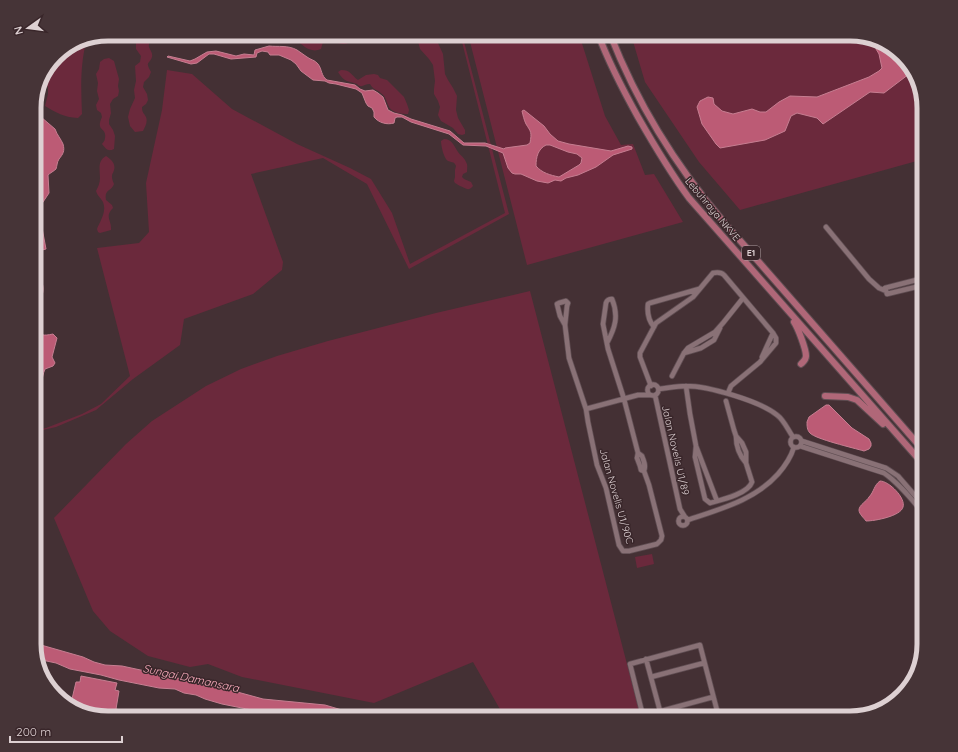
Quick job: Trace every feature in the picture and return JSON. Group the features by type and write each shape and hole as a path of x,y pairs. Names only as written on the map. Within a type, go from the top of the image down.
{"highway":[{"name":"Lebuhraya NKVE","path":"601,41 624,92 647,133 690,198 917,458"},
{"name":"Lebuhraya NKVE","path":"613,41 624,67 651,120 699,192 917,443"},
{"path":"774,295 796,323 798,328 806,356 805,361 801,364"},
{"path":"825,396 848,397 858,400 917,459"}],"street":[{"path":"826,227 869,279 887,294 917,287"},
{"path":"653,395 648,391 650,387 640,353 656,323 693,297 713,273 717,272 721,273 776,338 776,343 760,362 731,386 728,393"},
{"path":"886,292 885,288 917,280"},
{"path":"654,327 650,322 647,307 648,304 699,289"},
{"path":"680,295 686,296 689,300"},
{"path":"672,376 688,348 714,332 743,298"},
{"path":"607,343 616,322 612,299 607,300 603,324 608,349 624,399"},
{"path":"565,325 569,358 586,409 638,395 653,395 658,392 659,389 686,386 704,388 728,393 768,409 777,415 793,437"},
{"path":"638,395 656,385 659,389"},
{"path":"686,386 696,446 717,501"},
{"name":"Jalan Novelis U1/89","path":"653,395 680,509 679,518"},
{"name":"Jalan Novelis U1/90C","path":"586,409 598,465 606,488 621,548 623,551 629,551 657,544 662,540 662,536 649,485 644,471 641,470 637,458 638,453 624,399"},
{"path":"696,446 695,457 705,499 710,503 736,495 749,488 752,482 746,463 741,457 736,444 736,436 726,401"},
{"path":"793,437 798,436 801,443"},
{"path":"793,437 791,444 794,447"},
{"path":"794,447 798,447 801,443"},
{"path":"801,443 886,468 898,476 917,498"},
{"path":"801,443 884,473 898,485 917,506"},
{"path":"686,518 687,524 681,526 678,522 679,518 682,516 686,518 726,508 748,498 772,481 785,466 794,447"},
{"path":"697,466 703,464"},
{"name":"Jalan Novelis U1/89","path":"680,509 686,518"},
{"path":"642,711 630,664 700,645 717,711"},
{"path":"646,659 660,711 713,697"},
{"path":"651,677 704,663"}],"shaded area":[{"path":"136,41 150,41 149,47 152,56 148,66 151,72 149,77 144,82 143,87 147,94 148,100 142,107 147,119 143,131 135,132 130,126 128,117 135,98 135,66 140,62 141,56 136,49"},
{"path":"296,41 323,42 321,49 313,50"},
{"path":"335,41 350,41 345,44"},
{"path":"418,41 438,41 443,54 445,74 457,96 456,110 458,118 465,130 465,134 458,134 453,128 441,121 438,115 440,107 434,94 435,81 433,65 420,49"},
{"path":"462,41 464,41 509,214 409,269 367,184 323,158 251,174 283,262 282,270 253,294 184,319 180,345 133,379 96,410 56,427 41,430 82,414 101,404 130,376 97,248 139,243 149,232 146,183 162,110 167,70 192,74 232,109 297,144 371,179 392,213 410,264 505,213"},
{"path":"470,41 581,41 605,116 621,145 633,144 645,175 654,174 683,222 527,265"},
{"path":"633,41 850,41 872,45 891,55 903,67 910,78 915,91 917,108 917,161 740,210 699,162 645,82"},
{"path":"85,45 81,87 82,114 78,118 64,116 45,106 48,87 45,85 52,71 71,52"},
{"path":"269,46 294,48 317,63 327,80 355,85 365,91 373,90 383,97 388,110 450,131 464,143 485,143 504,149 527,145 530,143 531,134 524,118 522,111 524,110 544,126 558,141 611,151 628,146 632,147 632,149 613,155 596,167 561,181 555,180 548,183 537,181 521,174 512,173 508,168 503,153 486,146 463,145 449,134 411,122 402,117 395,118 394,123 391,124 381,122 374,117 372,108 366,103 362,93 356,89 325,81 313,80 301,71 291,60 279,55 270,55 268,52 262,51 257,53 256,57 231,59 209,54 197,63 191,64 167,57 190,61 207,52 216,51 236,56 244,54 254,55 255,50","holes":["550,145 577,154 582,158 581,163 559,177 544,172 536,166 537,156 543,147"]},
{"path":"876,47 880,48 891,55 903,67 908,75 884,93 870,92 823,124 817,118 797,113 791,116 785,131 765,140 720,148 702,124 697,107 700,101 708,97 713,98 714,104 722,111 733,114 752,109 760,112 766,112 790,96 817,97 869,77 882,68 879,54 876,49"},
{"path":"109,58 114,61 119,79 118,96 113,99 110,104 111,113 109,124 115,136 114,149 110,150 106,149 102,144 105,140 105,135 100,127 102,117 101,113 97,110 96,105 99,99 96,74 99,69 100,62"},
{"path":"341,70 349,72 358,80 366,75 374,74 387,80 404,97 409,110 408,114 391,110 383,95 370,84 360,86 349,82 338,72"},
{"path":"41,117 55,129 64,149 56,169 48,175 49,193 41,205"},
{"path":"447,139 454,145 467,163 467,172 463,174 462,177 471,182 473,186 470,189 455,183 456,166 454,163 448,161 444,155 441,141"},
{"path":"106,156 114,164 112,177 114,184 106,194 106,200 112,205 113,208 109,214 111,230 100,233 97,229 103,216 104,206 96,191 100,182 100,163"},
{"path":"41,227 46,249 41,251"},
{"path":"41,279 43,289 41,299"},
{"path":"530,291 639,711 501,711 473,662 374,703 242,677 208,664 190,667 148,656 110,631 93,611 54,518 126,444 152,421 206,386 241,369 277,356 328,341 436,313"},
{"path":"41,334 53,334 57,338 52,357 55,363 53,366 45,369 41,388"},
{"path":"826,405 829,405 852,428 869,439 871,446 869,449 864,451 844,446 819,438 810,433 807,425 809,417"},
{"path":"880,481 888,484 896,491 902,499 903,507 898,513 893,515 881,519 866,521 860,513 859,508 871,495 876,484"},
{"path":"652,554 654,564 637,568 635,557"},
{"path":"41,645 105,665 122,666 230,690 263,699 325,705 345,711 252,710 222,704 175,689 159,688 70,669 56,663 43,660"},
{"path":"81,676 117,683 115,690 119,691 116,709 124,711 99,710 78,704 70,699 72,699 76,682 80,682"}],"water label":[{"name":"Sungai Damansara","path":"191,678"}]}
